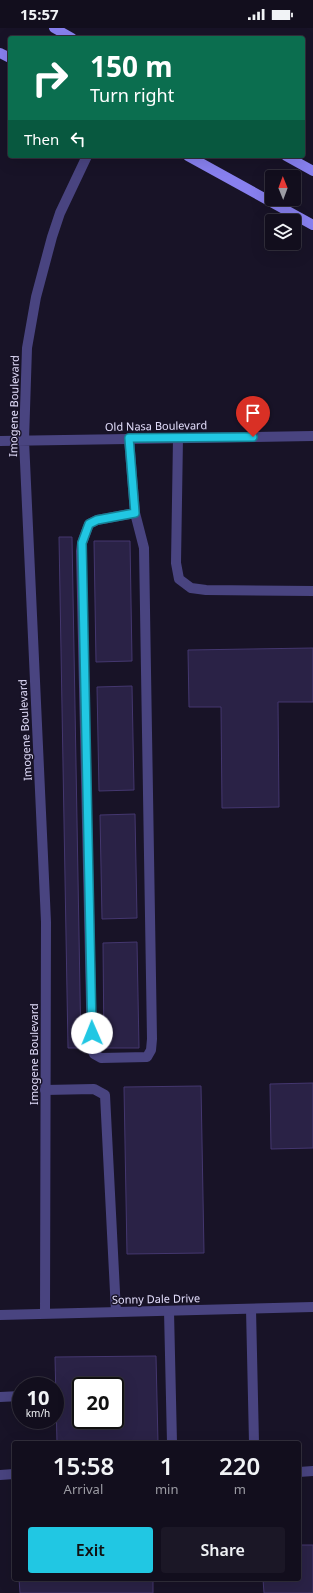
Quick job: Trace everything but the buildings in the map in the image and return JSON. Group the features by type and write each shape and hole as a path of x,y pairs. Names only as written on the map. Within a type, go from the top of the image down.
{"main road":[{"path":"54,28 68,36"},
{"path":"192,158 313,224"},
{"path":"290,158 313,171"}],"street":[{"name":"Imogene Boulevard","path":"45,1314 46,922 24,440 27,348 43,268 60,213 86,158"},
{"name":"Old Nasa Boulevard","path":"0,441 313,436"},
{"path":"129,438 135,513 144,548 152,1039 151,1050 147,1057 101,1058 94,1054 92,1049 81,551 82,543 89,524 97,520 135,513"},
{"path":"178,438 176,563 180,579 191,588 206,590 313,591"},
{"path":"45,1090 94,1089 105,1095 116,1312"},
{"name":"Sonny Dale Drive","path":"0,1315 313,1307"},
{"path":"251,1309 254,1441"},
{"path":"168,1311 172,1441"},
{"path":"0,1396 12,1396"},
{"path":"301,1472 313,1471"},
{"path":"0,1475 12,1474"}],"route":[{"path":"92,1033 81,567 82,543 89,524 97,520 135,513 129,438 253,437"}]}
